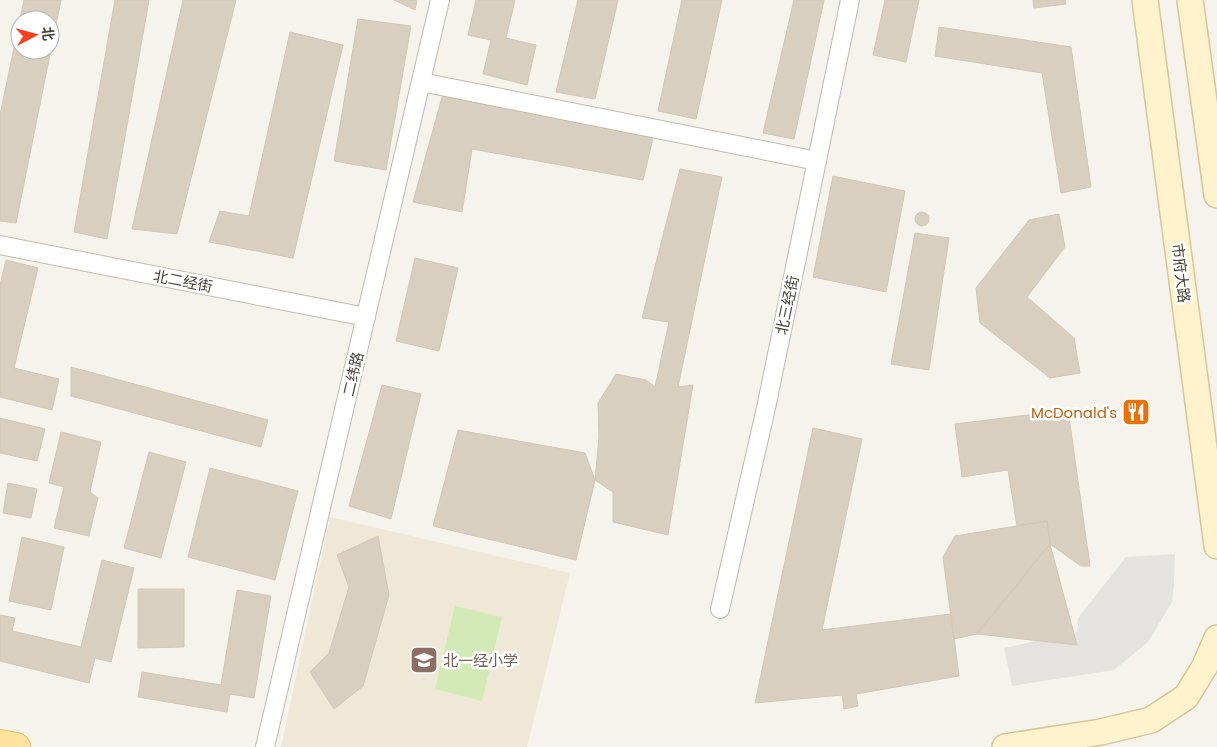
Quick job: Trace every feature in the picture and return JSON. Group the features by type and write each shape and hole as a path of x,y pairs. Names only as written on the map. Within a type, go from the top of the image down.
{"main road":[{"name":"市府大路","path":"1145,0 1217,546"},
{"path":"1190,0 1217,195"},
{"path":"1005,747 1101,732 1151,720 1186,697 1205,666 1217,638"},
{"path":"0,744 16,747"}],"street":[{"name":"二纬路","path":"265,747 440,0"},
{"name":"北三经街","path":"720,609 766,408 850,0"},
{"path":"421,82 817,161"},
{"name":"北二经街","path":"0,245 366,316"}],"shaded area":[{"name":"北一经小学","path":"330,517 570,573 527,747 281,747"},
{"path":"1175,554 1172,602 1148,642 1114,670 1012,686 1004,648 1077,632 1078,618 1126,557"}],"green space":[{"path":"455,606 502,617 482,701 435,689"}],"building":[{"path":"24,0 61,0 59,10 22,10"},
{"path":"115,0 149,0 107,239 74,232"},
{"path":"183,0 236,0 177,234 132,229"},
{"path":"394,0 417,0 415,10"},
{"path":"476,0 515,0 506,38 536,45 527,85 483,74 491,40 468,35"},
{"path":"578,0 618,0 595,99 556,92"},
{"path":"682,0 722,0 696,119 658,111"},
{"path":"794,0 824,0 794,139 763,133"},
{"path":"885,0 919,0 906,62 873,55"},
{"path":"1033,0 1065,0 1066,4 1034,8"},
{"path":"358,19 411,26 386,170 334,161"},
{"path":"939,27 1071,47 1091,187 1061,193 1042,73 935,56"},
{"path":"290,32 343,45 293,258 209,242 220,211 249,216"},
{"path":"11,60 49,60 16,223 0,221 0,115"},
{"path":"444,90 655,130 643,180 472,149 462,212 413,202"},
{"path":"680,169 722,177 678,387 693,385 668,535 613,522 613,492 595,480 599,437 598,403 616,374 646,380 655,387 669,322 642,318"},
{"path":"833,176 905,191 886,292 813,277"},
{"path":"922,212 927,214 929,219 927,224 922,226 917,224 915,219 917,214"},
{"path":"1059,214 1065,247 1027,297 1074,338 1080,373 1050,378 980,323 976,288 1029,220"},
{"path":"915,233 949,238 929,370 891,364"},
{"path":"415,258 458,268 439,351 396,341"},
{"path":"6,260 38,268 14,368 59,379 52,410 0,397 0,285"},
{"path":"71,367 268,420 261,447 71,396"},
{"path":"382,385 421,394 391,519 349,506"},
{"path":"1068,410 1090,566 1081,566 1050,544 1047,521 1017,526 1008,470 962,477 955,424"},
{"path":"0,418 45,429 37,461 0,453"},
{"path":"813,428 862,439 822,630 951,614 959,676 856,694 858,706 844,709 842,695 755,703"},
{"path":"458,430 585,453 595,480 576,560 433,526"},
{"path":"61,432 101,442 90,492 98,498 89,536 54,528 64,487 49,483"},
{"path":"149,452 186,462 161,558 124,548"},
{"path":"210,468 298,491 275,580 188,557"},
{"path":"8,483 37,489 31,518 3,513"},
{"path":"1047,521 1050,544 977,634 954,639 943,557 955,536"},
{"path":"378,536 389,595 363,686 334,709 310,672 329,653 349,587 337,555"},
{"path":"22,537 64,547 51,610 9,601"},
{"path":"1050,544 1077,645 977,634"},
{"path":"102,560 134,568 111,662 95,658 89,683 0,661 0,615 15,618 12,631 81,647"},
{"path":"138,589 184,589 184,647 138,648"},
{"path":"237,590 271,596 254,698 230,694 227,712 138,697 142,672 221,685"}],"place":[{"name":"McDonald's","path":"1136,412"},
{"name":"北一经小学","path":"424,660"}]}
